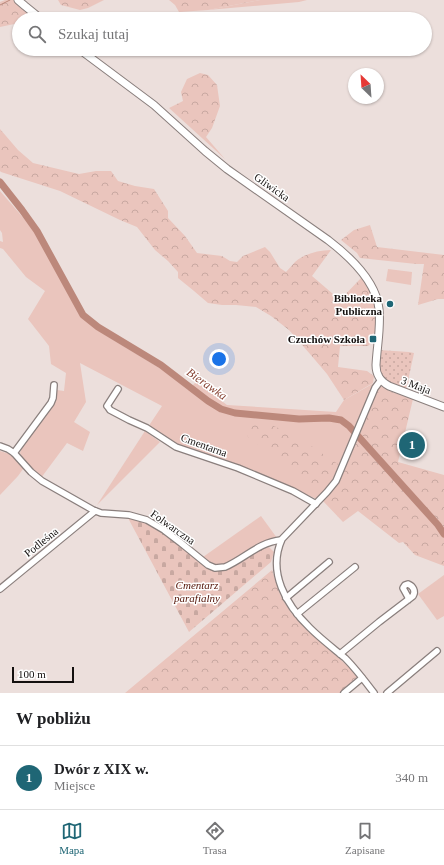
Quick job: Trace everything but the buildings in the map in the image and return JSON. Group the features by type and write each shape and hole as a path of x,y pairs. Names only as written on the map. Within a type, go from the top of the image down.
{"main road":[{"path":"18,0 33,12"},
{"name":"Gliwicka","path":"88,56 154,105 214,159 328,240 344,253 354,264 372,288 378,304 379,320 376,368 381,380"},
{"name":"3 Maja","path":"381,380 396,390 444,407"}],"street":[{"path":"374,693 350,664 310,628 297,614 286,598 279,582 277,559 282,540 285,536 334,484 376,386 381,380"},
{"path":"14,453 51,403 54,385"},
{"name":"Cmentarna","path":"118,389 107,406 110,410 147,428 176,447 238,468 293,491 316,504"},
{"name":"Folwarczna","path":"0,446 14,453 31,472 42,481 95,511 101,513 134,516 150,521 181,543 206,564 215,568 227,566 253,550 274,541 282,540"},
{"name":"Podleśna","path":"0,589 95,511"},
{"path":"286,598 329,562"},
{"path":"297,614 355,567"},
{"path":"340,654 408,600"},
{"path":"387,693 437,651"},
{"path":"344,693 362,678"}],"green space":[{"path":"5,0 14,0 27,12 12,12 12,24 0,27 0,2"},
{"path":"58,0 104,0 88,8 80,10 61,5"},
{"path":"169,0 260,0 208,10 179,12 175,5"},
{"path":"260,0 307,0 208,10"},
{"path":"200,73 208,75 217,85 220,106 212,128 206,137 225,159 169,108 183,101 181,92 187,79"},
{"path":"0,129 18,150 33,163 79,174 96,171 111,171 118,181 154,189 168,211 168,218 185,236 197,253 222,256 230,261 237,262 243,256 265,247 280,268 286,272 295,262 307,255 331,250 312,276 340,300 362,277 369,288 376,306 376,332 372,334 371,343 368,346 340,346 338,367 367,371 374,376 373,383 344,400 327,374 310,354 289,330 271,316 256,307 208,303 178,278 178,272 155,250 137,227 60,191 1,172"},
{"path":"0,191 33,229 78,311 97,330 166,372 188,390 196,382 227,405 336,412 344,400 374,383 331,483 317,499 165,438 160,433 148,427 162,406 80,363 86,402 74,422 90,432 83,451 67,443 41,478 35,473 20,453 23,445 56,401 57,390 64,391 66,373 51,364 49,346 28,319 45,291 26,277 3,249 0,248 0,241 3,242 2,233 0,230"},
{"path":"370,225 377,247 444,255 444,299 438,299 418,305 424,264 360,258 357,253 341,240 354,230"},
{"path":"388,269 412,272 411,285 386,281"},
{"path":"379,350 414,353 406,390 395,387 381,376 379,368"},
{"path":"383,386 392,392 413,399 398,462 444,475 444,566 415,555 403,542 399,543 358,511 343,522 323,501 339,483 379,387"},
{"path":"262,420 304,441 338,464 322,488 297,478 272,455 248,437 246,427 248,423"},
{"path":"145,431 160,442 97,505"},
{"path":"0,451 10,454 22,465 23,469 0,495"},
{"path":"261,516 277,538 226,564 215,566 203,558 203,557"},
{"name":"Cmentarz parafialny","path":"128,518 142,518 210,569 219,571 225,570 262,548 269,547 274,552 271,562 189,632"},
{"path":"272,570 281,597 292,614 358,676 340,693 125,693"},
{"path":"444,575 444,616 437,620 418,594"}],"waterway":[{"path":"0,5 10,0"},
{"name":"Bierawka","path":"0,182 37,231 83,315 98,327 161,365 208,401 221,409 235,413 299,419 329,418 341,420 349,426 438,525 444,534"}],"place":[{"name":"Biblioteka Publiczna","path":"390,304"},
{"name":"Czuchów Szkoła","path":"373,339"},
{"name":"Dwór z XIX w.","path":"412,445"}]}
